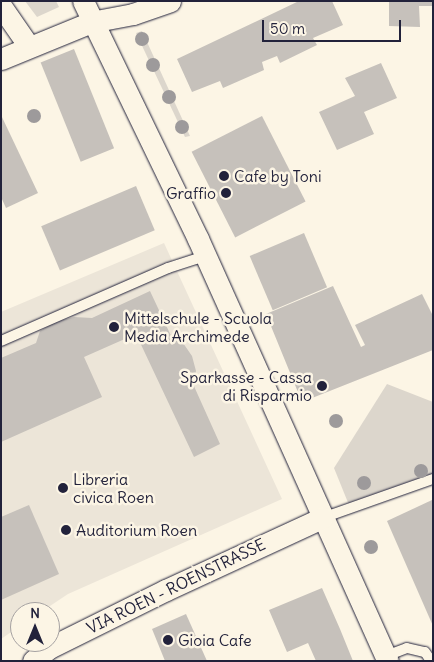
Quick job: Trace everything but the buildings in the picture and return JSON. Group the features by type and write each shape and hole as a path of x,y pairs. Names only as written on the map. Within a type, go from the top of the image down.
{"street":[{"path":"83,1 91,22 205,256 387,658"},
{"path":"1,59 28,46 91,22 133,14 170,1"},
{"path":"1,6 28,46"},
{"name":"VIA ROEN - ROENSTRASSE","path":"33,661 49,648 158,594 322,518"}],"lane":[{"path":"1,341 168,268 205,256"},
{"path":"322,518 433,479"},
{"path":"387,658 407,648 425,652 431,661"}],"shaded area":[{"path":"25,1 56,1 59,7 37,17"},
{"path":"142,31 190,136 185,137 136,33"},
{"path":"164,243 282,499 68,594 56,602 10,602 10,633 1,639 1,312"},
{"path":"387,384 433,402 433,479 351,510 334,468"}],"place":[{"name":"Cafe by Toni","path":"224,176"},
{"name":"Graffio","path":"226,193"},
{"name":"Mittelschule - Scuola Media Archimede","path":"114,327"},
{"name":"Sparkasse - Cassa di Risparmio","path":"322,386"},
{"name":"Libreria civica Roen","path":"63,488"},
{"name":"Auditorium Roen","path":"66,530"},
{"name":"Gioia Cafe","path":"168,640"}]}
